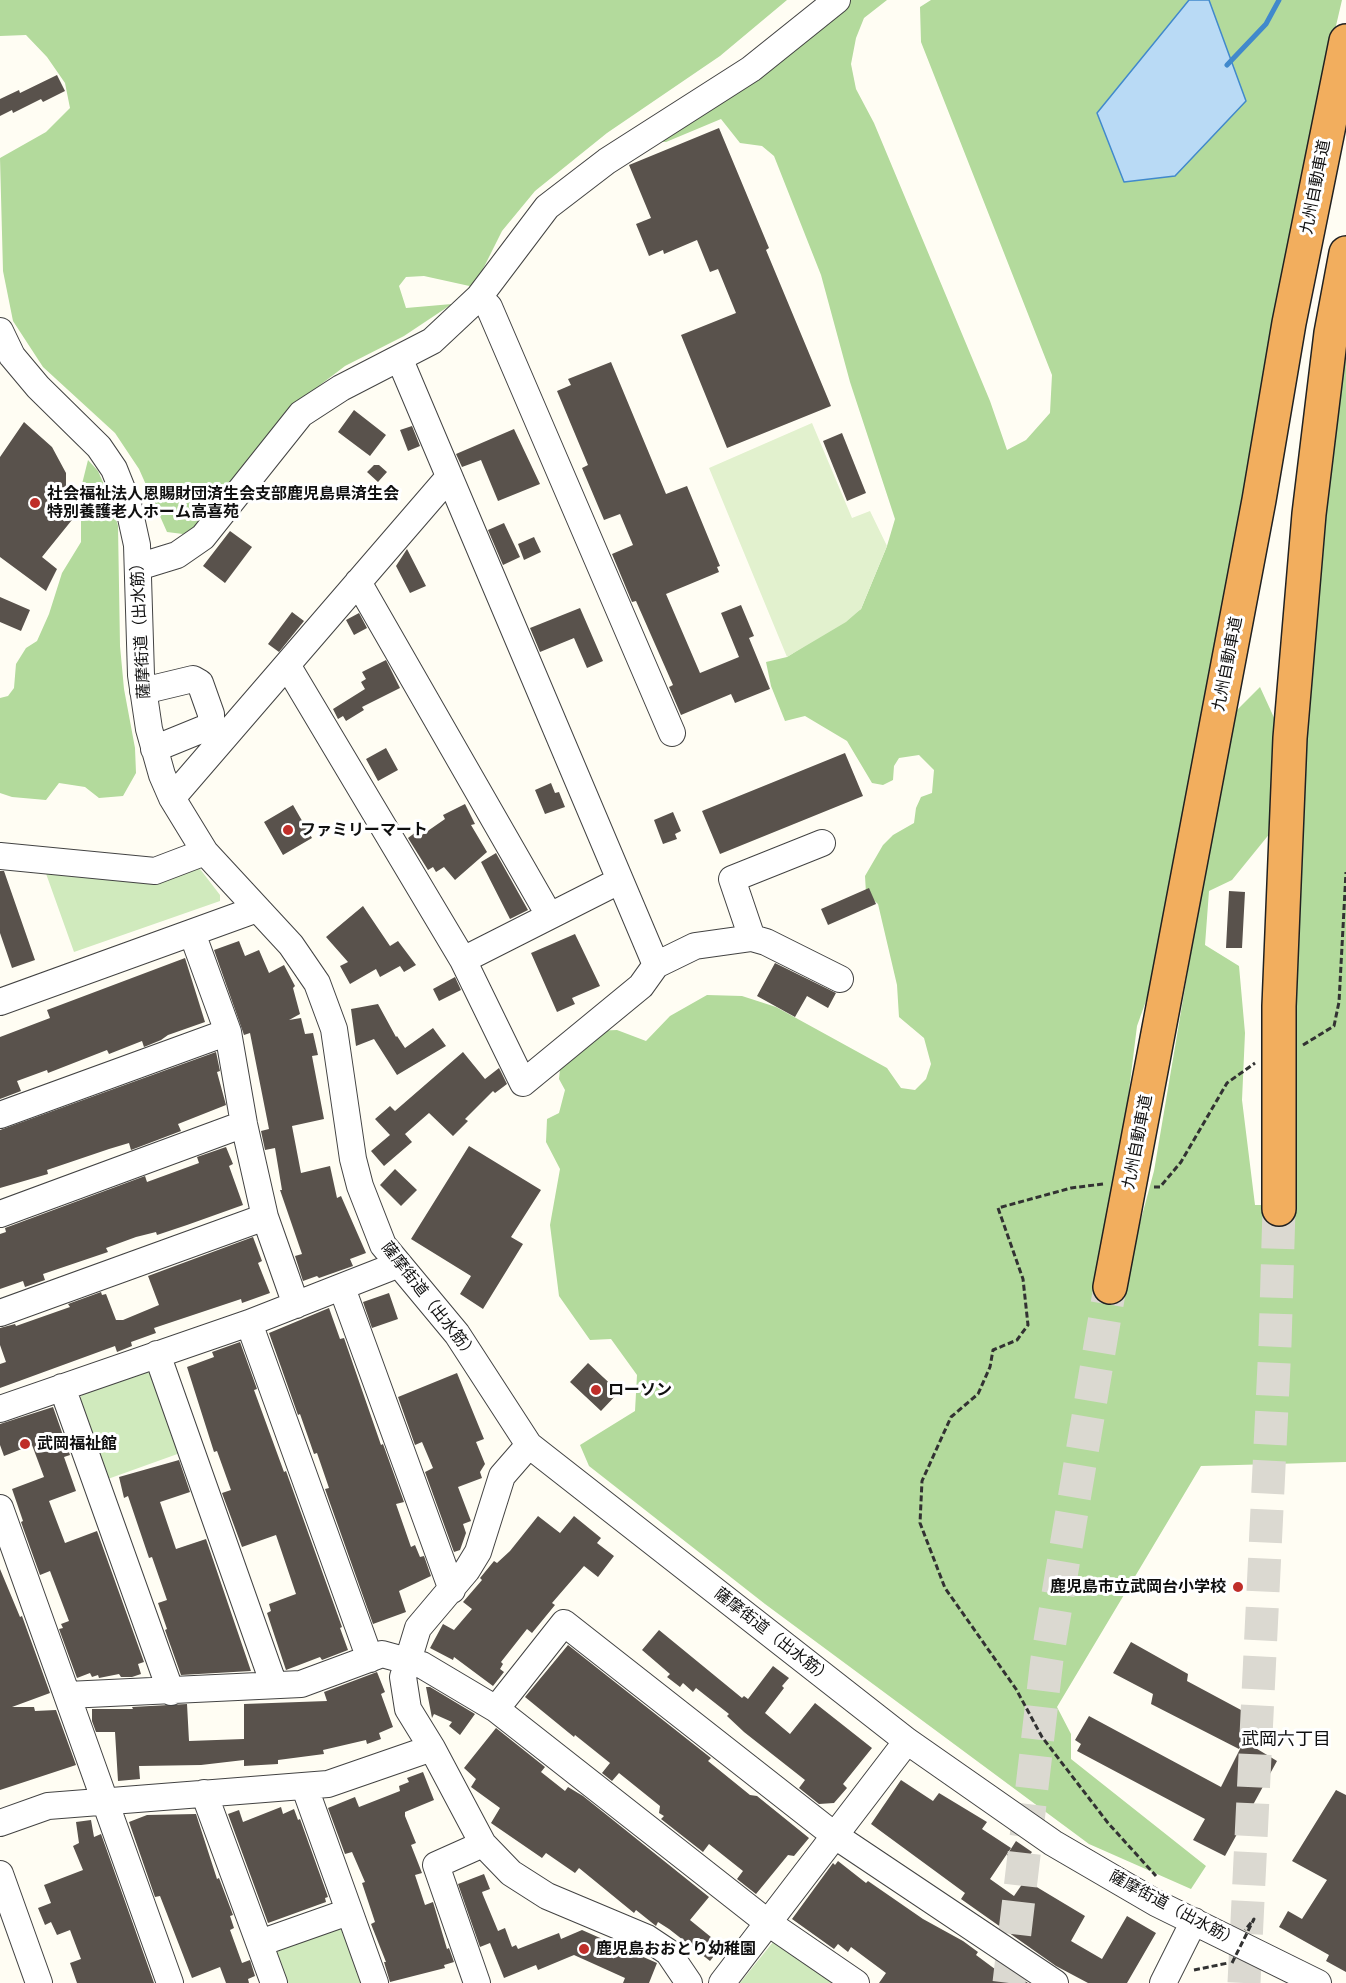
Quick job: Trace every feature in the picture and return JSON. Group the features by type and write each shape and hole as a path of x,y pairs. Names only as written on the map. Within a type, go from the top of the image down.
{"highway":[{"name":"九州自動車道","path":"1110,1287 1259,500 1289,323 1346,41"},
{"path":"1279,1209 1279,1006 1290,738 1309,514 1331,333 1346,253"}],"street":[{"path":"138,567 177,555 203,537 302,414 341,388 400,360 432,341 479,297 547,207 607,161 751,69 837,0"},
{"path":"479,297 489,307 672,733"},
{"name":"薩摩街道（出水筋）","path":"0,331 12,356 39,387 92,439 114,469 128,504 137,545 143,690 154,748 172,798 205,852 308,966 327,1004 334,1029 353,1159 360,1186 383,1245 397,1265 457,1334 529,1445 907,1741 1053,1843 1156,1903 1318,1983"},
{"path":"400,360 656,966"},
{"path":"172,798 449,477"},
{"path":"358,582 549,915"},
{"path":"287,665 463,960 523,1083 641,986 656,966 695,946 752,938 766,942 840,979"},
{"path":"143,690 193,679 200,683 211,714 208,727 154,748"},
{"path":"752,938 732,879 822,843"},
{"path":"0,856 155,871 205,852"},
{"path":"463,960 619,881"},
{"path":"0,1002 257,909"},
{"path":"192,933 228,1032 244,1124 265,1217 296,1305"},
{"path":"0,1114 228,1032"},
{"path":"0,1214 244,1124"},
{"path":"0,1313 265,1217"},
{"path":"0,1409 249,1323 397,1265"},
{"path":"342,1288 452,1590"},
{"path":"249,1323 370,1659"},
{"path":"157,1354 274,1685"},
{"path":"62,1387 171,1692"},
{"path":"529,1445 502,1476 477,1552 452,1590 429,1612 418,1628 406,1660 404,1693 408,1709 432,1748 483,1844 511,1874 532,1888 620,1924 658,1944 677,1963 689,1983"},
{"path":"0,1508 170,1983"},
{"path":"496,1709 564,1623 834,1835 1053,1983"},
{"path":"67,1695 171,1692 301,1684 382,1654 431,1669 496,1709 767,1922 856,1983"},
{"path":"722,1983 907,1741"},
{"path":"0,1823 48,1806 204,1793 305,1788 328,1784 432,1748"},
{"path":"305,1788 375,1983"},
{"path":"204,1793 274,1983"},
{"path":"473,1982 436,1865 483,1844"},
{"path":"0,1874 4,1900 39,1983"},
{"path":"260,1943 348,1912"},
{"path":"1163,1983 1194,1921"}],"path":[{"path":"1298,1046 1334,1026 1339,1002 1346,872"},
{"path":"1149,1186 1160,1187 1181,1162 1227,1083 1260,1061"},
{"path":"1111,1184 1071,1188 998,1208 1023,1279 1028,1325 1017,1340 993,1350 990,1367 978,1394 951,1417 922,1481 920,1523 945,1588 1016,1689 1042,1737 1108,1823 1159,1879"},
{"path":"1196,1971 1207,1966 1232,1963 1254,1919 1245,1930"}],"green space":[{"path":"0,0 787,0 720,56 607,133 535,191 502,231 474,287 424,276 406,277 399,286 406,308 452,304 404,336 345,366 286,411 199,524 183,534 167,532 139,469 115,433 43,367 13,321 3,271 0,158 46,132 70,108 65,83 47,57 26,35 0,36"},
{"path":"845,0 887,0 864,18 856,38 851,64 856,89 874,123 990,401 1007,450 1026,440 1050,413 1052,375 921,42 920,7 931,0 1342,0 1301,176 1293,244 1156,973 1137,1026 1123,1139 1122,1290 1154,1171 1231,716 1260,687 1276,722 1271,832 1232,880 1209,891 1205,945 1239,966 1245,1033 1242,1100 1255,1205 1294,1205 1297,1105 1295,984 1307,716 1316,596 1346,313 1346,1462 1201,1466 1057,1707 1071,1734 1071,1759 1206,1866 1191,1889 1089,1844 765,1604 589,1466 580,1445 635,1411 637,1375 611,1339 590,1340 559,1296 550,1225 560,1169 546,1142 547,1119 559,1113 565,1090 559,1079 561,1059 594,1031 617,1030 646,1041 670,1016 707,995 742,996 776,1007 887,1068 901,1088 915,1090 926,1079 931,1064 924,1038 899,1017 897,985 878,904 866,893 865,876 883,845 893,835 914,823 916,808 921,797 932,793 934,770 919,755 899,758 894,766 893,780 883,785 872,783 847,741 805,716 785,721 771,686 766,662 787,657 861,609 887,546 895,519 850,382 821,275 774,156 762,146 740,143 721,119 666,142 653,142"},
{"path":"812,423 852,518 870,511 887,546 861,609 846,622 787,657 709,468"},
{"path":"88,460 98,471 111,500 118,526 120,646 124,689 135,748 136,773 123,796 99,798 85,787 59,783 46,800 12,797 0,793 0,698 8,696 14,688 16,664 26,648 37,641 49,614 62,573 81,542 81,488"},
{"path":"44,868 200,869 220,895 220,901 74,952"},
{"path":"142,1370 155,1375 183,1452 105,1480 79,1400 84,1391"},
{"path":"346,1924 367,1983 280,1983 273,1945"},
{"path":"773,1942 781,1942 835,1980 832,1983 740,1983"}],"water":[{"path":"1189,0 1209,0 1246,101 1175,176 1124,182 1097,113"}],"building":[{"path":"57,75 65,91 43,102 41,99 13,113 12,110 0,116 0,99 19,90 20,93"},
{"path":"719,128 769,248 766,250 831,406 727,448 681,335 736,313 718,269 710,272 697,240 664,254 663,250 649,256 636,224 651,218 629,165"},
{"path":"611,362 666,494 687,486 720,566 717,567 719,572 666,594 700,673 739,657 721,613 741,605 754,636 749,638 770,689 735,703 731,694 681,715 669,687 673,685 636,601 632,602 612,554 633,545 620,514 604,520 582,468 588,465 557,391 571,385 568,379"},
{"path":"354,410 386,435 370,456 338,432"},
{"name":"社会福祉法人恩賜財団済生会支部鹿児島県済生会 特別養護老人ホーム高喜苑","path":"24,422 52,447 66,473 66,501 80,510 42,557 57,569 46,591 0,557 0,457"},
{"path":"412,426 420,446 408,451 400,430"},
{"path":"514,429 540,484 498,501 481,460 462,467 456,454"},
{"path":"842,433 866,493 847,501 823,441"},
{"path":"374,465 379,465 387,472 378,482 367,472"},
{"path":"504,523 520,557 503,565 488,530"},
{"path":"230,531 252,547 225,583 203,566"},
{"path":"534,537 541,552 524,560 518,544"},
{"path":"407,549 426,586 410,593 396,566"},
{"path":"0,597 30,610 21,631 0,622"},
{"path":"580,608 603,661 587,668 574,638 540,652 530,628"},
{"path":"292,612 304,621 279,652 268,644"},
{"path":"359,613 367,628 354,635 346,620"},
{"path":"386,660 400,688 362,707 364,710 346,721 343,716 338,719 333,709 365,689 361,682 366,679 362,672"},
{"path":"386,748 398,770 378,781 366,759"},
{"path":"845,753 863,796 720,854 702,811"},
{"path":"551,783 555,793 559,792 565,807 545,814 535,790"},
{"path":"465,804 475,824 471,825 487,852 455,880 444,867 436,872 433,867 428,870 408,838 416,832 419,837 445,819 443,815"},
{"name":"ファミリーマート","path":"293,805 312,838 283,855 264,822"},
{"path":"673,812 681,831 675,834 677,839 663,844 654,820"},
{"path":"496,853 528,910 510,919 481,862"},
{"path":"0,871 4,871 35,960 12,968 0,933"},
{"path":"869,888 876,904 828,925 821,909"},
{"path":"1229,891 1245,892 1242,948 1226,948"},
{"path":"363,906 390,946 398,941 416,965 404,972 400,966 380,977 376,969 350,984 340,966 348,962 326,937"},
{"path":"575,934 600,986 572,998 575,1004 557,1012 531,953"},
{"path":"239,941 245,956 259,950 269,973 284,965 295,986 293,988 300,1014 289,1020 301,1018 305,1034 313,1033 318,1055 312,1056 324,1119 292,1126 301,1173 330,1166 337,1198 341,1196 366,1253 350,1259 353,1266 319,1278 317,1276 303,1281 295,1256 302,1254 280,1190 282,1190 275,1148 265,1150 261,1131 269,1129 250,1033 244,1035 214,950"},
{"path":"185,958 205,1022 168,1035 144,1047 142,1041 109,1054 107,1050 48,1073 47,1070 17,1081 21,1091 0,1099 0,1037 50,1018 47,1010"},
{"path":"775,963 836,993 828,1008 807,996 795,1017 757,996"},
{"path":"455,977 461,990 439,1001 433,989"},
{"path":"378,1004 396,1037 405,1048 433,1028 446,1046 397,1075 374,1039 356,1046 351,1009"},
{"path":"216,1052 220,1071 217,1072 226,1105 178,1124 181,1131 131,1150 129,1143 47,1170 48,1174 0,1188 0,1130"},
{"path":"463,1052 485,1079 499,1068 507,1084 495,1093 493,1091 465,1119 468,1121 453,1136 429,1113 405,1134 412,1142 384,1166 371,1151 390,1135 375,1119 390,1106 395,1111"},
{"path":"469,1146 541,1190 511,1237 523,1244 483,1309 460,1294 471,1276 411,1239"},
{"path":"226,1147 233,1164 229,1166 243,1205 157,1235 156,1232 136,1237 106,1248 108,1252 43,1274 45,1280 25,1287 23,1281 0,1289 0,1234 6,1232 5,1228 145,1176 147,1182 199,1163 197,1157"},
{"path":"395,1169 417,1190 401,1206 380,1185"},
{"path":"253,1237 262,1261 258,1263 270,1293 242,1303 241,1299 154,1328 156,1333 131,1342 132,1346 117,1352 115,1346 0,1388 0,1364 6,1362 0,1345 0,1328 15,1324 16,1326 70,1307 68,1304 101,1292 102,1295 106,1294 116,1320 123,1320 159,1305 148,1276"},
{"path":"389,1293 398,1319 372,1328 363,1302"},
{"path":"329,1308 340,1339 344,1338 381,1445 383,1444 404,1502 396,1504 411,1547 415,1545 420,1557 424,1556 431,1576 399,1591 406,1612 373,1624 325,1489 329,1488 317,1453 314,1454 300,1414 298,1415 269,1333"},
{"path":"240,1342 257,1389 254,1390 284,1472 286,1471 342,1627 340,1628 348,1650 322,1660 320,1657 286,1670 267,1613 271,1611 269,1604 296,1594 276,1535 242,1547 222,1493 231,1490 217,1451 214,1452 187,1367 214,1357 212,1352"},
{"path":"588,1363 619,1392 601,1411 570,1382"},
{"path":"457,1373 484,1439 476,1442 485,1464 480,1472 482,1478 458,1487 471,1521 463,1524 466,1533 460,1550 454,1552 425,1472 433,1468 422,1442 415,1445 398,1397"},
{"path":"53,1407 70,1455 64,1457 76,1491 49,1501 65,1543 97,1531 144,1662 138,1664 141,1674 132,1677 121,1677 119,1674 99,1678 98,1675 92,1677 90,1673 77,1678 59,1629 63,1628 61,1624 69,1621 50,1571 40,1575 21,1522 23,1521 12,1489 44,1477 32,1445 4,1456 0,1445 0,1424"},
{"path":"179,1460 190,1492 160,1502 176,1549 206,1539 251,1671 181,1675 165,1630 167,1629 158,1603 167,1600 152,1557 149,1558 128,1496 124,1498 119,1477"},
{"path":"538,1516 560,1533 574,1516 601,1538 597,1543 614,1556 598,1577 584,1566 552,1603 555,1605 532,1633 527,1629 501,1662 503,1664 500,1669 504,1672 493,1686 454,1657 453,1660 430,1648 443,1624 454,1630 472,1609 463,1602 482,1580 480,1578 494,1561 497,1563 510,1551"},
{"path":"0,1569 20,1617 22,1616 50,1693 12,1707 34,1707 35,1711 56,1710 76,1765 0,1790"},
{"path":"659,1630 742,1698 744,1696 748,1699 773,1666 789,1678 765,1713 790,1734 815,1703 872,1748 843,1784 847,1788 834,1803 819,1804 799,1788 805,1780 744,1732 727,1716 729,1714 696,1688 693,1692 683,1683 680,1687 667,1677 670,1674 642,1650"},
{"path":"1131,1642 1188,1674 1187,1681 1256,1718 1239,1749 1151,1704 1153,1694 1113,1673"},
{"path":"568,1645 711,1758 708,1761 750,1795 757,1796 809,1838 794,1856 788,1855 756,1894 737,1879 743,1871 709,1844 703,1852 661,1819 664,1816 659,1813 660,1806 619,1773 612,1781 602,1773 610,1763 525,1697"},
{"path":"377,1672 385,1692 381,1694 393,1727 379,1733 381,1739 367,1744 366,1740 323,1750 324,1754 278,1760 278,1764 244,1766 244,1760 201,1765 139,1766 140,1779 118,1781 115,1732 96,1732 92,1721 92,1709 133,1709 132,1707 187,1704 189,1741 244,1739 244,1704 327,1701 324,1692"},
{"path":"426,1687 430,1687 475,1714 460,1735 449,1726 452,1722 434,1714 432,1718"},
{"path":"1089,1716 1221,1787 1244,1741 1277,1761 1225,1856 1193,1840 1205,1819 1077,1751 1081,1744 1075,1740"},
{"path":"496,1728 545,1767 541,1772 565,1791 568,1787 583,1796 709,1897 690,1920 722,1946 710,1961 658,1922 656,1926 636,1910 634,1913 579,1868 575,1873 546,1853 542,1858 491,1823 500,1808 471,1787 476,1779 464,1768"},
{"path":"423,1772 434,1800 405,1812 405,1816 416,1843 411,1845 422,1873 415,1875 425,1905 433,1902 447,1949 449,1948 454,1962 444,1965 445,1968 390,1982 384,1962 386,1962 371,1924 375,1922 362,1883 365,1882 352,1852 345,1854 328,1808 355,1797 359,1807 400,1791 399,1786 409,1782 407,1778"},
{"path":"901,1780 933,1801 939,1793 987,1822 982,1829 1011,1848 990,1879 1014,1896 1025,1880 1085,1916 1071,1941 1102,1959 1127,1916 1156,1933 1127,1983 1088,1983 1056,1966 961,1899 965,1893 871,1824"},
{"path":"1336,1790 1346,1795 1346,1972 1326,1961 1329,1955 1279,1927 1288,1911 1302,1919 1327,1880 1292,1861"},
{"path":"281,1807 283,1814 294,1809 298,1820 300,1819 328,1897 325,1898 326,1902 268,1923 228,1814 239,1810 243,1822"},
{"path":"196,1814 217,1879 219,1878 233,1915 230,1916 234,1928 230,1930 242,1963 250,1960 255,1976 248,1979 249,1983 226,1983 220,1967 192,1978 160,1896 155,1897 129,1822 147,1815"},
{"path":"91,1820 94,1837 101,1834 154,1983 77,1983 70,1963 81,1959 70,1930 57,1935 51,1922 45,1925 38,1908 51,1903 44,1885 83,1870 73,1846 79,1843 76,1822"},
{"path":"1016,1841 1032,1852 1022,1866 1007,1855"},
{"path":"838,1861 866,1883 868,1881 923,1919 963,1941 978,1952 976,1955 1007,1978 1012,1972 1028,1983 879,1983 886,1973 851,1947 848,1952 838,1944 834,1949 792,1919 833,1863 835,1865"},
{"path":"484,1874 490,1889 482,1892 483,1895 498,1931 505,1928 512,1947 516,1945 518,1949 559,1933 561,1939 582,1930 657,1963 649,1983 623,1983 625,1978 574,1955 538,1970 536,1965 504,1978 490,1943 480,1947 458,1884"}],"waterway":[{"path":"1227,65 1266,24 1279,0"}],"tunnel":[{"path":"1244,1983 1275,1344 1279,1209"},
{"path":"1009,1983 1047,1659 1110,1287"}],"place":[{"name":"社会福祉法人恩賜財団済生会支部鹿児島県済生会 特別養護老人ホーム高喜苑","path":"35,503"},
{"name":"ファミリーマート","path":"288,830"},
{"name":"ローソン","path":"596,1390"},
{"name":"武岡福祉館","path":"25,1444"},
{"name":"鹿児島市立武岡台小学校","path":"1238,1587"},
{"name":"鹿児島おおとり幼稚園","path":"584,1949"}],"district":[{"name":"武岡六丁目","path":"1286,1740"}]}
